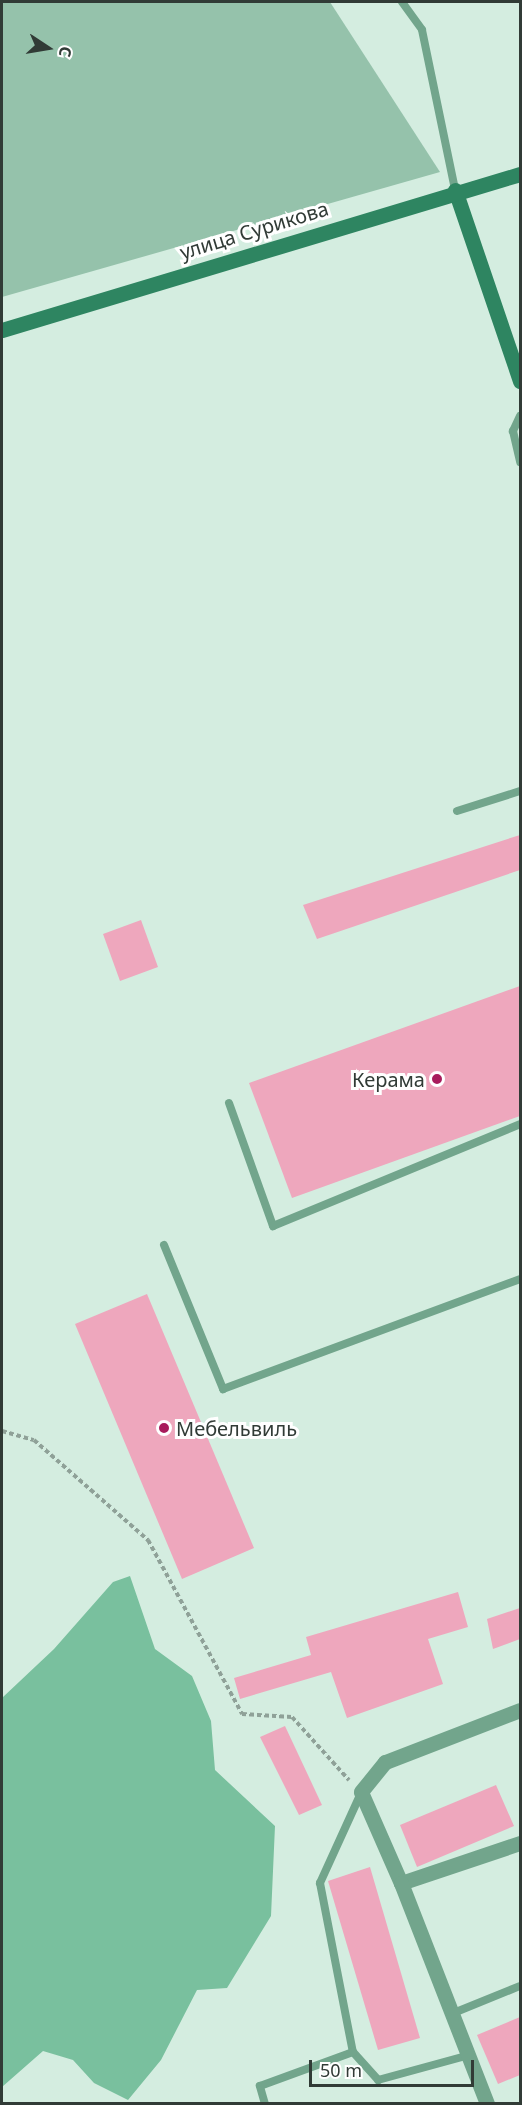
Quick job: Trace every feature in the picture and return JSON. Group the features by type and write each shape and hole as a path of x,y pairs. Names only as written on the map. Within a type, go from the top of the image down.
{"main road":[{"name":"улица Сурикова","path":"2,330 455,190 520,174"},
{"path":"455,190 520,381"}],"street":[{"path":"487,2103 466,2056 400,1882 361,1792 386,1762 520,1710"},
{"path":"400,1882 520,1843"}],"lane":[{"path":"402,2 422,30 455,190"},
{"path":"520,416 513,432 520,462"},
{"path":"457,811 520,791"},
{"path":"229,1103 273,1226 520,1124"},
{"path":"164,1245 223,1389 520,1279"},
{"path":"361,1792 320,1883 352,2052 378,2080 466,2056"},
{"path":"451,2014 520,1986"},
{"path":"265,2103 260,2086 352,2052"}],"path":[{"path":"2,1431 34,1440 148,1540 242,1714 292,1717 361,1792"}],"shaded area":[{"path":"2,2 330,2 440,172 2,297"},
{"path":"130,1576 155,1649 192,1676 211,1721 215,1770 275,1826 271,1916 227,1988 197,1990 161,2060 128,2100 94,2083 73,2060 43,2051 2,2087 2,1698 54,1649 113,1582"}],"building":[{"path":"520,835 520,870 317,939 303,905"},
{"path":"141,920 158,967 120,981 103,934"},
{"path":"520,986 520,1116 292,1198 249,1083"},
{"path":"147,1294 254,1548 182,1579 75,1324"},
{"path":"458,1592 468,1627 428,1639 443,1684 347,1718 331,1672 240,1699 234,1678 311,1655 306,1637"},
{"path":"520,1608 520,1639 493,1649 487,1619"},
{"path":"285,1726 322,1805 299,1815 260,1737"},
{"path":"496,1785 514,1826 417,1867 400,1825"},
{"path":"370,1867 420,2038 378,2050 328,1881"},
{"path":"520,2017 520,2075 498,2084 477,2035"}],"place":[{"name":"Керама","path":"437,1079"},
{"name":"Мебельвиль","path":"164,1428"}]}
